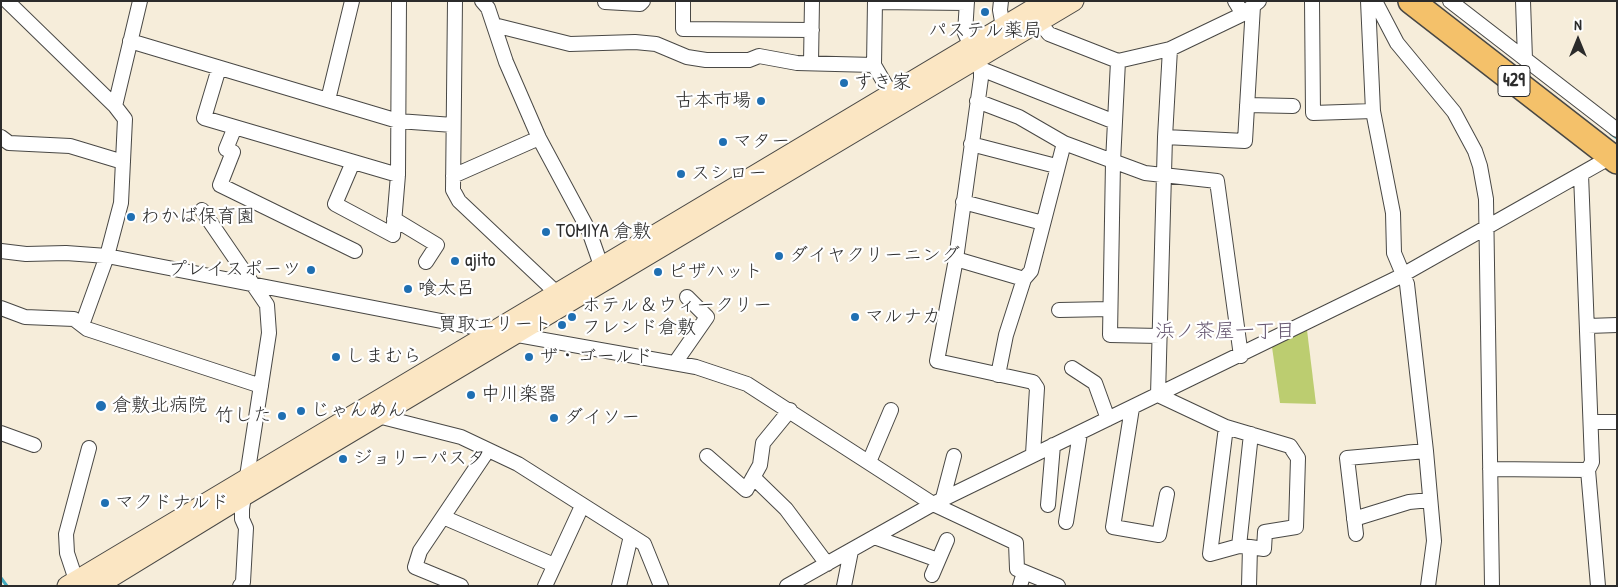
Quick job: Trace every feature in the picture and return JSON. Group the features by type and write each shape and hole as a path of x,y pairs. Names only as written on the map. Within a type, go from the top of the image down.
{"highway":[{"name":"429","path":"1411,1 1615,157"}],"street":[{"path":"6,1 115,106 125,119 121,203 107,256 82,325"},
{"path":"115,106 140,1"},
{"path":"328,100 352,1"},
{"path":"353,162 335,204 393,235 398,174 399,1"},
{"path":"455,1 453,190 460,201 563,298"},
{"path":"605,2 640,4 644,1"},
{"path":"683,1 683,29 812,30"},
{"path":"811,63 812,1"},
{"path":"1002,1 1000,10 1003,27"},
{"path":"976,58 1003,27 1046,1"},
{"path":"89,448 66,534 71,583 495,331 563,298 895,100 976,58 1074,1"},
{"path":"1235,1 1252,7"},
{"path":"1312,1 1313,113 1373,110"},
{"path":"1368,1 1373,110 1394,213 1394,253 1407,284 1426,452 1434,541 1428,586"},
{"path":"1375,1 1397,43 1454,112 1475,151 1486,199 1492,586"},
{"path":"1450,1 1617,130"},
{"path":"1523,1 1525,59"},
{"path":"483,2 488,8 506,62 539,138 590,231 604,274"},
{"path":"895,100 874,65 875,2 967,2 965,33 976,58 977,101 956,260 936,361 1032,382 1037,388 1034,454"},
{"path":"1039,22 1049,34 1118,61 1170,49 1252,7"},
{"path":"1165,137 1245,141 1252,7"},
{"path":"494,25 570,44 635,42 656,44 687,57 706,60 749,60 759,56 811,63 874,65"},
{"path":"130,41 398,121 453,124"},
{"path":"1158,395 1165,137 1170,49"},
{"path":"976,58 1115,122"},
{"path":"1118,61 1113,162 1110,335 1160,336"},
{"path":"219,68 204,118 398,174"},
{"path":"977,101 1019,117 1064,143 1145,173 1217,181 1241,356"},
{"path":"1247,104 1293,106"},
{"path":"235,127 226,149 233,152 220,185 355,251"},
{"path":"1,137 9,143 70,146 123,162"},
{"path":"453,176 539,138"},
{"path":"998,375 1006,335 1024,278 1031,271 1056,166 1064,143"},
{"path":"971,144 1056,166"},
{"path":"787,586 938,501 1241,356 1403,275 1581,174 1615,157"},
{"path":"1581,174 1592,462 1588,470 1598,586"},
{"path":"963,202 1043,223"},
{"path":"202,210 256,286 267,305 269,333 241,515 246,528 244,582 240,586"},
{"path":"394,218 436,245 426,262"},
{"path":"1,251 26,254 66,253 107,256 256,286 696,367 747,384 869,462 1016,543 1017,569 1058,586"},
{"path":"956,260 1024,278"},
{"path":"675,363 706,317 686,297"},
{"path":"97,586 378,416 518,335 563,298"},
{"path":"1,308 24,317 74,319 87,329 261,386"},
{"path":"1059,310 1110,309"},
{"path":"1588,326 1617,325"},
{"path":"1072,368 1095,384 1108,419"},
{"path":"1158,395 1226,427 1290,446 1298,458 1296,527 1265,532 1264,549 1244,546 1210,554 1226,427"},
{"path":"1132,408 1113,527 1159,535 1167,494"},
{"path":"707,456 746,490 760,465 763,443 790,410"},
{"path":"869,462 891,410"},
{"path":"378,416 460,437 518,464 644,544 649,551 661,586"},
{"path":"1591,422 1617,422"},
{"path":"1,433 34,445"},
{"path":"1066,522 1080,433"},
{"path":"1249,586 1244,546 1251,434"},
{"path":"1048,505 1053,445"},
{"path":"460,586 415,567 420,551 488,450"},
{"path":"1356,534 1347,458 1426,452"},
{"path":"938,501 954,456"},
{"path":"1490,469 1588,470"},
{"path":"753,478 786,509 826,564"},
{"path":"1354,519 1409,502 1430,500"},
{"path":"545,586 582,506"},
{"path":"443,517 554,565"},
{"path":"619,586 631,536"},
{"path":"874,537 938,560"},
{"path":"932,575 947,540"},
{"path":"844,586 851,551"},
{"path":"1020,586 1024,572"}],"green space":[{"path":"1307,330 1316,404 1280,403 1272,347"}],"waterway":[{"path":"1611,134 1617,138"},
{"path":"1,578 7,586"}],"place":[{"name":"パステル薬局","path":"985,12"},
{"name":"すき家","path":"844,83"},
{"name":"古本市場","path":"761,101"},
{"name":"マター","path":"723,142"},
{"name":"スシロー","path":"681,174"},
{"name":"わかば保育園","path":"131,217"},
{"name":"TOMIYA 倉敷","path":"546,232"},
{"name":"ダイヤクリーニング","path":"779,256"},
{"name":"ajito","path":"455,261"},
{"name":"プレイスポーツ","path":"311,270"},
{"name":"ピザハット","path":"658,272"},
{"name":"喰太呂","path":"408,289"},
{"name":"ホテル＆ウィークリー フレンド倉敷","path":"572,317"},
{"name":"マルナカ","path":"855,317"},
{"name":"買取エリート","path":"562,325"},
{"name":"しまむら","path":"336,357"},
{"name":"ザ・ゴールド","path":"529,357"},
{"name":"中川楽器","path":"471,395"},
{"name":"倉敷北病院","path":"101,406"},
{"name":"じゃんめん","path":"301,411"},
{"name":"竹した","path":"282,416"},
{"name":"ダイソー","path":"554,418"},
{"name":"ジョリーパスタ","path":"343,459"},
{"name":"マクドナルド","path":"105,503"}],"district":[{"name":"浜ノ茶屋一丁目","path":"1225,332"}]}
